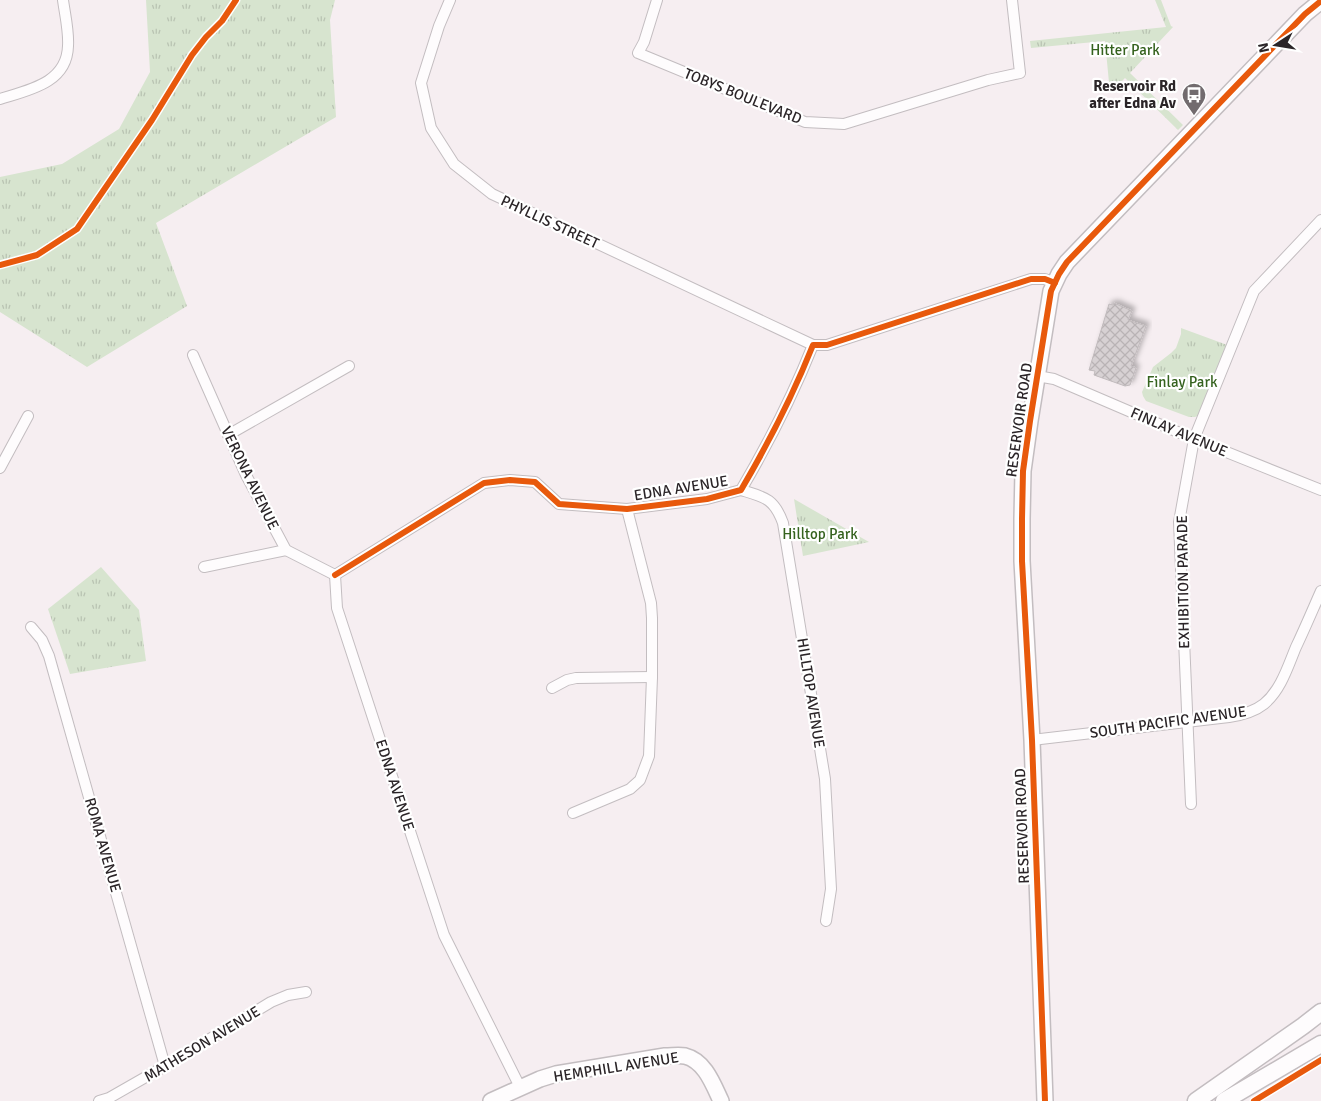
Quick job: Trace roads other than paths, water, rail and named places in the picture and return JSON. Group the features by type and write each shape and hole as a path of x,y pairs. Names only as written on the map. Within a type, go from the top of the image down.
{"main road":[{"path":"1196,1101 1321,1012"},
{"path":"1224,1101 1321,1044"}],"street":[{"path":"0,99 46,82 55,77 63,67 67,57 68,45 63,0"},
{"name":"PHYLLIS STREET","path":"450,0 439,26 421,83 430,128 454,164 492,194 813,345"},
{"name":"TOBYS BOULEVARD","path":"656,0 644,42 638,53 805,122 844,124 988,80 1020,73 1012,0"},
{"name":"RESERVOIR ROAD","path":"1045,1101 1032,740 1022,561 1022,519 1023,470 1048,301 1054,283 1067,262 1305,14 1321,1"},
{"name":"EXHIBITION PARADE","path":"1191,804 1179,522 1194,439 1254,291 1321,220"},
{"path":"813,345 827,345 1031,279 1045,279 1054,283"},
{"name":"EDNA AVENUE","path":"520,1087 444,935 337,608 335,575 484,483 510,480 535,482 559,504 627,509 707,499 741,490 760,458 790,398 813,345"},
{"name":"VERONA AVENUE","path":"193,355 246,475 286,550"},
{"path":"228,435 349,366"},
{"name":"FINLAY AVENUE","path":"1037,376 1054,379 1194,439 1321,490"},
{"path":"0,468 28,416"},
{"name":"HILLTOP AVENUE","path":"741,490 759,496 774,504 783,523 825,779 831,889 826,921"},
{"path":"573,813 630,789 640,780 649,756 652,677 651,603 627,509"},
{"path":"204,567 286,550 335,575"},
{"name":"SOUTH PACIFIC AVENUE","path":"1032,740 1188,722 1243,714 1256,710 1276,691 1285,675 1321,590"},
{"name":"ROMA AVENUE","path":"31,627 42,640 49,656 165,1066"},
{"path":"552,688 567,680 576,678 652,677"},
{"name":"MATHESON AVENUE","path":"99,1101 109,1098 165,1066 271,1002 288,995 306,992"},
{"name":"HEMPHILL AVENUE","path":"491,1101 540,1079 570,1071 665,1056 683,1055 693,1058 702,1066 721,1101"}],"place":[{"name":"Reservoir Rd after Edna Av","path":"1194,116"}],"park label":[{"name":"Hitter Park","path":"1125,50"},
{"name":"Finlay Park","path":"1182,382"},
{"name":"Hilltop Park","path":"820,534"}]}
